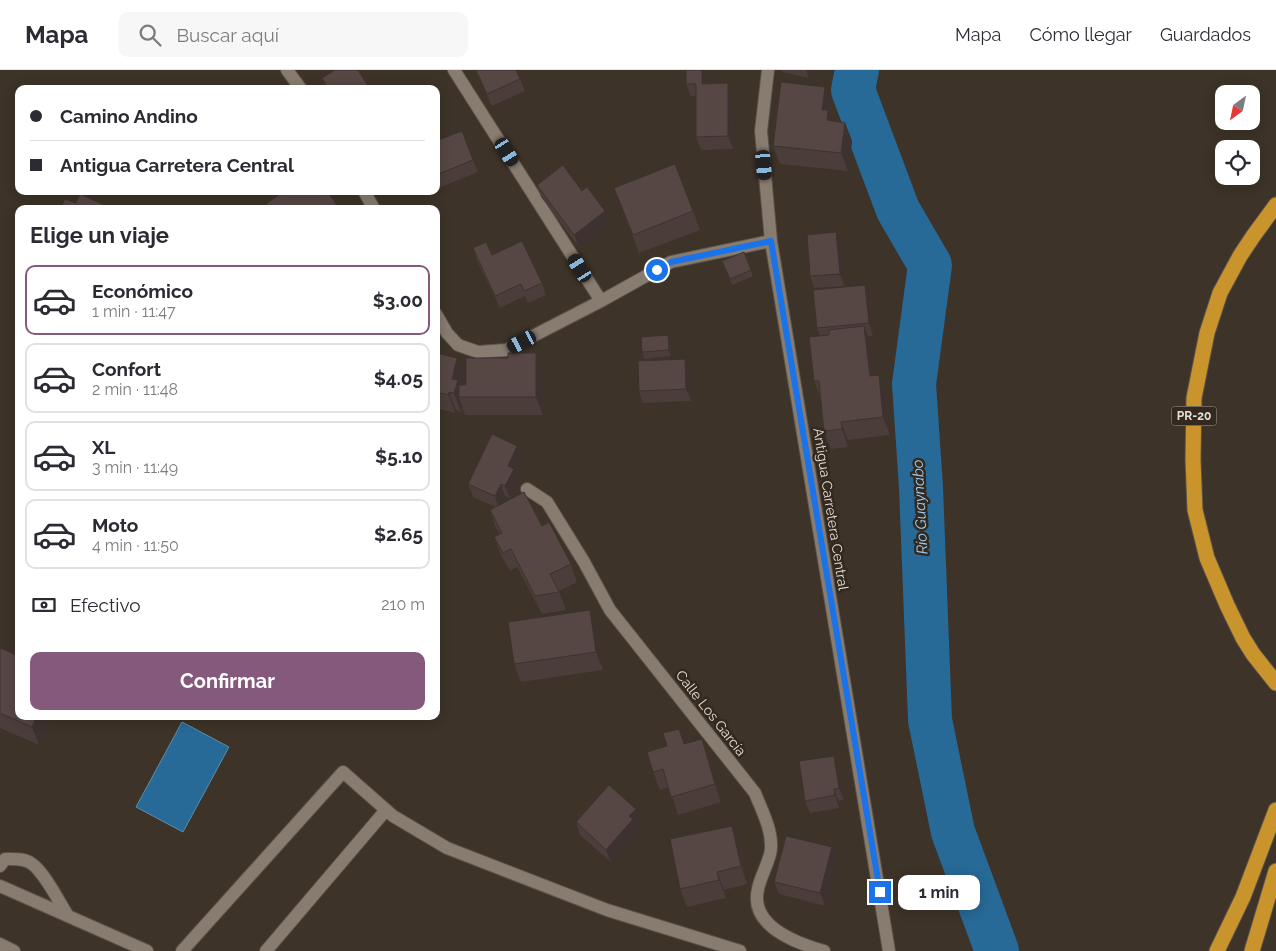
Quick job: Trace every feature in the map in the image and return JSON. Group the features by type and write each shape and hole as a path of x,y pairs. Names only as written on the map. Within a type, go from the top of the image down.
{"highway":[{"name":"PR-20","path":"1276,204 1240,256 1220,293 1207,333 1194,398 1193,460 1195,510 1207,558 1226,605 1243,638 1276,683"},
{"path":"1216,951 1243,898 1276,810"},
{"path":"1252,951 1276,871"}],"street":[{"path":"287,70 298,85"},
{"path":"454,70 601,301"},
{"name":"Antigua Carretera Central","path":"768,70 761,131 771,241 890,951"},
{"path":"440,321 447,333 458,345 478,352 506,350 671,262 771,241"},
{"name":"Calle Los García","path":"527,489 547,502 584,562 610,610 755,793 769,829 771,850 757,891 757,907 768,923 781,934 806,946 824,951"},
{"path":"182,951 343,772 393,816 447,848 607,910 740,951"},
{"path":"266,951 386,810"},
{"path":"0,866 5,859 21,859 32,863 42,874 68,916"},
{"path":"0,886 147,951"},
{"path":"0,944 14,951"}],"water":[{"path":"182,722 229,747 183,832 136,807"}],"building":[{"path":"335,70 358,70 367,85 326,85 322,78"},
{"path":"476,70 516,70 520,79 487,94"},
{"path":"686,70 702,70 702,84 728,83 728,136 696,137 696,84 686,84"},
{"path":"781,82 825,87 822,110 828,110 827,120 845,123 841,153 773,146"},
{"path":"462,131 473,160 440,173 440,139"},
{"path":"675,164 693,211 633,235 614,188"},
{"path":"563,165 582,191 587,187 605,211 574,235 537,185"},
{"path":"80,195 82,195 105,205 62,205 65,199 76,203"},
{"path":"278,195 330,195 337,205 267,205"},
{"path":"836,232 840,274 810,276 807,235"},
{"path":"522,241 542,283 524,291 521,284 495,296 473,248 486,242 492,255"},
{"path":"744,252 751,270 730,279 722,261"},
{"path":"865,285 869,323 817,328 813,290"},
{"path":"864,326 870,376 879,375 883,417 841,422 842,429 824,431 819,381 814,381 809,337 829,335 829,330"},
{"path":"668,335 669,350 642,352 641,337"},
{"path":"508,353 536,353 536,397 459,397 459,385 466,385 466,358 508,358"},
{"path":"440,354 457,358 452,379 458,380 454,393 449,392 449,395 440,393"},
{"path":"685,359 686,389 639,391 638,361"},
{"path":"492,434 517,446 508,466 514,469 505,486 501,484 495,496 468,484"},
{"path":"524,492 542,526 549,522 571,564 550,574 559,592 535,596 511,549 503,553 494,537 502,533 490,510"},
{"path":"590,610 596,652 514,664 508,622"},
{"path":"0,648 15,654 15,720 0,713"},
{"path":"16,720 35,720 32,727"},
{"path":"679,729 684,744 702,739 715,784 671,797 663,769 653,772 647,752 667,746 663,733"},
{"path":"834,756 839,788 834,789 835,795 805,801 799,761"},
{"path":"609,785 636,809 629,816 633,819 606,850 576,822"},
{"path":"732,826 741,866 717,872 719,880 680,889 670,839"},
{"path":"786,836 832,847 820,893 774,882"}],"waterway":[{"name":"Río Guaynabo","path":"857,70 853,90 898,210 930,265 914,384 921,487 930,720 953,832 997,951"}],"route":[{"path":"657,270 671,262 771,241 880,892"}]}
